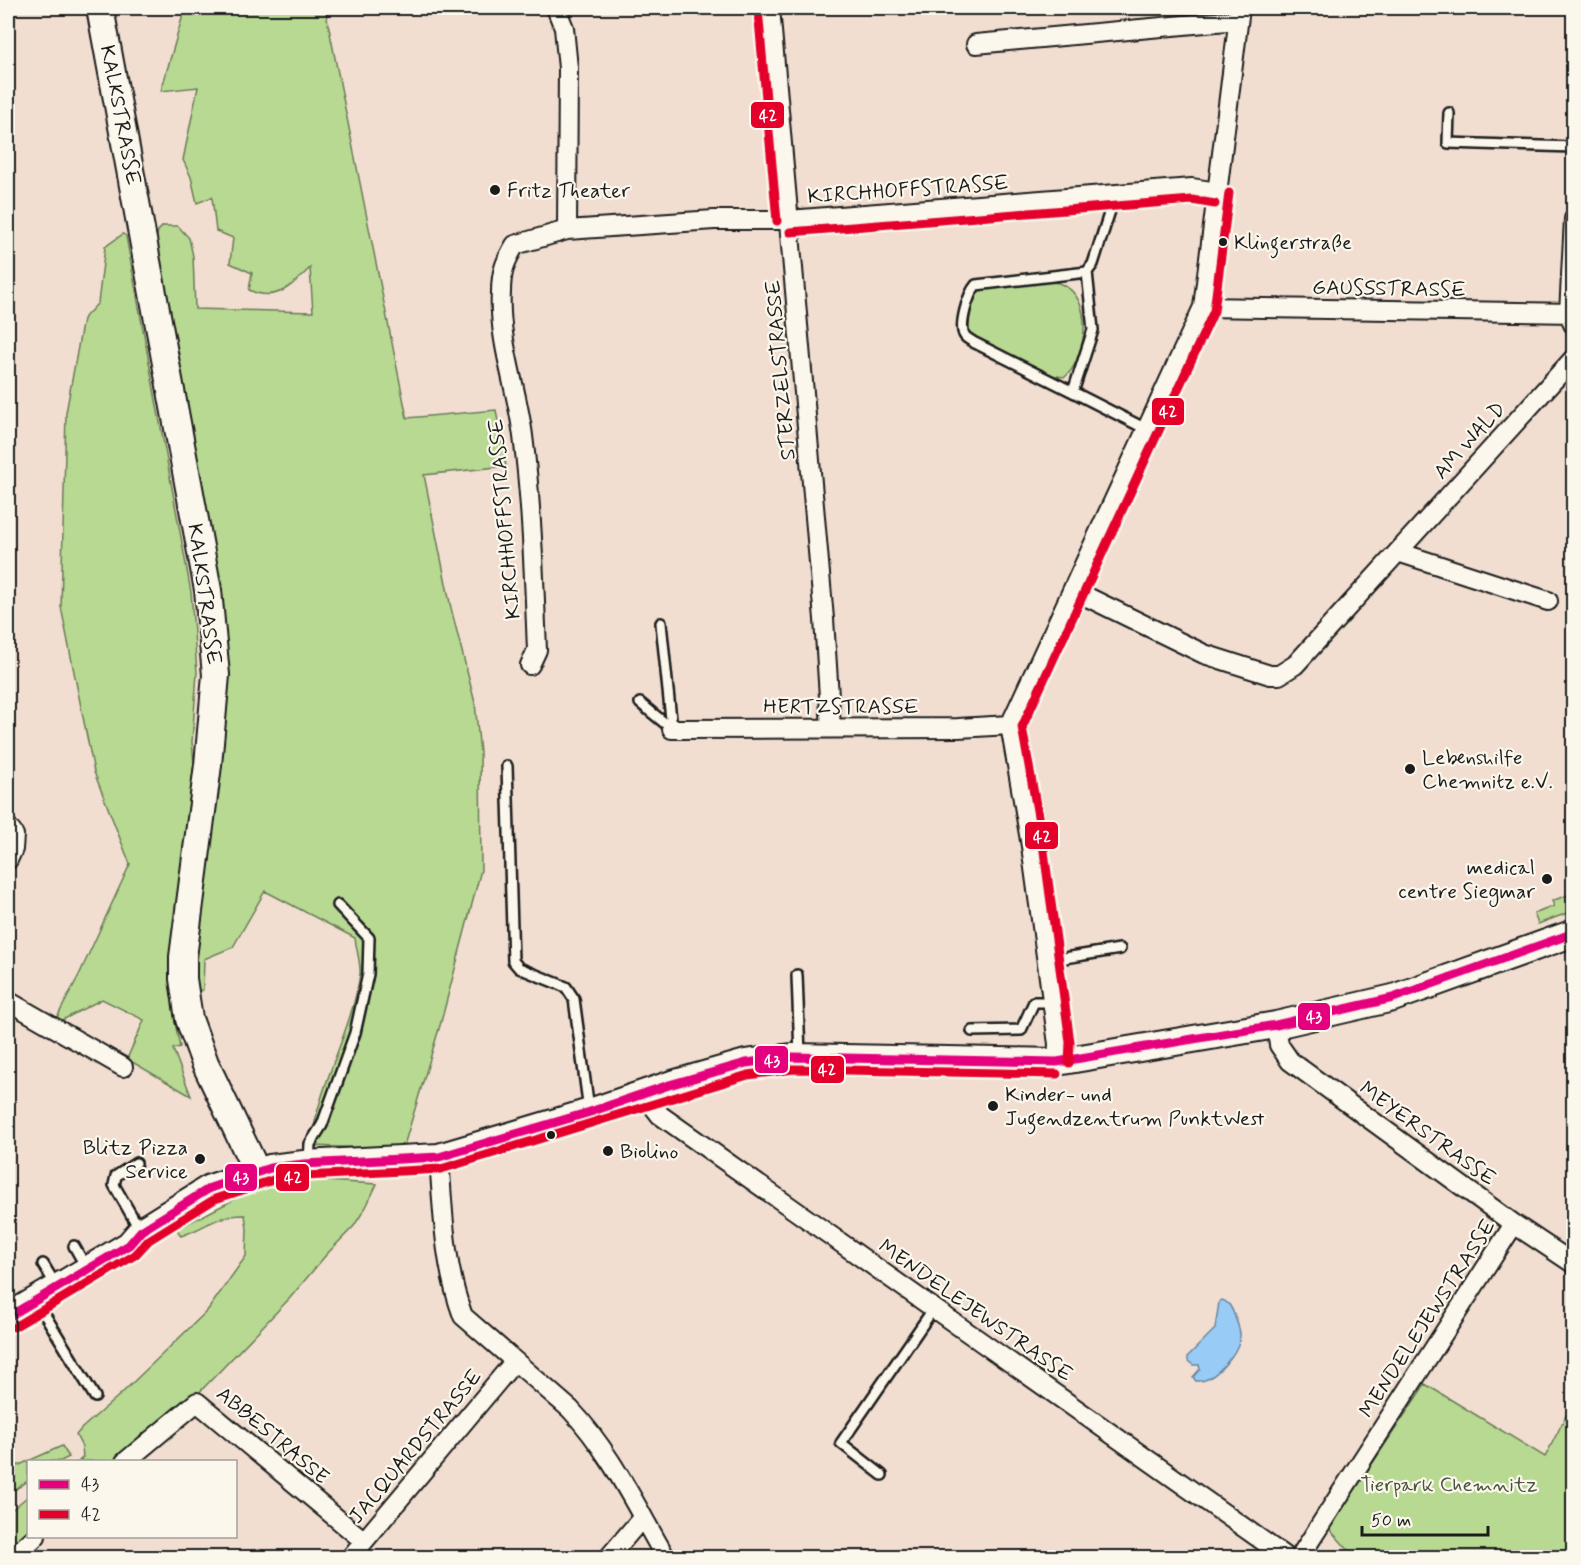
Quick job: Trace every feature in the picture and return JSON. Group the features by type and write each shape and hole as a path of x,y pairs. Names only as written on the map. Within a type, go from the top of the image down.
{"main road":[{"name":"KALKSTRASSE","path":"100,8 208,590 216,675 208,765 183,957 185,997 189,1019 205,1063 256,1172"},
{"path":"8,1317 129,1245 141,1231 210,1188 270,1168 308,1163 439,1157 746,1064 800,1057 1057,1062 1276,1025 1393,998 1574,933"}],"street":[{"path":"556,8 564,28 568,68 567,230"},
{"name":"STERZELSTRASSE","path":"770,8 824,619 831,728"},
{"path":"976,44 1239,14 1203,307 1010,725 1031,846 1058,1044 1057,1062"},
{"name":"KIRCHHOFFSTRASSE","path":"530,665 537,650 526,468 523,435 502,326 501,292 504,263 515,245 567,230 714,220 789,220 1192,188 1216,192"},
{"path":"1572,317 1574,219"},
{"name":"GAUSSSTRASSE","path":"1203,307 1572,317"},
{"name":"AM WALD","path":"1073,590 1204,654 1270,675 1280,675 1295,665 1574,358"},
{"path":"1398,552 1548,601"},
{"name":"HERTZSTRASSE","path":"672,729 958,728 1010,725"},
{"path":"8,827 14,836 13,849 8,860"},
{"path":"8,1001 123,1067"},
{"name":"MEYERSTRASSE","path":"1276,1025 1279,1045 1290,1060 1514,1224 1574,1264"},
{"name":"MENDELEJEWSTRASSE","path":"647,1093 660,1115 1287,1557"},
{"path":"439,1157 445,1236 455,1296 463,1316 582,1422 633,1497 642,1518 666,1557"},
{"name":"MENDELEJEWSTRASSE","path":"1299,1557 1514,1224"},
{"name":"JACQUARDSTRASSE","path":"350,1557 514,1362"},
{"name":"ABBESTRASSE","path":"126,1460 197,1402 364,1541"},
{"path":"608,1557 642,1518"},
{"path":"12,1557 34,1538"}],"lane":[{"path":"1449,113 1449,143 1574,147"},
{"path":"1073,392 1093,330 1087,272 1093,264 1115,195"},
{"path":"1087,272 976,285 968,297 962,328 965,336 1146,429"},
{"path":"661,622 672,729"},
{"path":"640,703 672,729"},
{"path":"507,766 513,961 519,968 566,987 574,999 590,1112"},
{"path":"308,1163 310,1144 322,1125 355,1033 368,974 369,938 338,905"},
{"path":"1046,961 1120,949"},
{"path":"797,975 800,1057"},
{"path":"972,1031 1021,1030 1034,1002 1052,1002"},
{"path":"136,1163 116,1176 114,1185 141,1231"},
{"path":"74,1246 87,1270"},
{"path":"43,1264 46,1294 43,1316 95,1397"},
{"path":"882,1475 841,1443 934,1308"}],"green space":[{"path":"185,8 325,8 407,418 496,410 506,466 424,475 451,608 475,703 480,753 481,870 441,1022 403,1149 311,1146 320,1103 356,996 360,970 355,938 265,891 233,947 204,959 203,990 194,992 219,587 156,240 158,231 163,226 178,226 189,238 193,256 195,309 313,312 310,268 283,291 267,295 249,290 252,273 230,263 233,238 216,231 212,197 197,203 191,177 183,160 198,87 161,91"},
{"path":"123,234 126,236 191,592 197,673 192,742 194,763 170,967 172,1001 180,1047 173,1049 191,1096 127,1059 144,1020 102,999 53,1025 80,973 130,864 94,772 61,607 66,413 83,319 98,303 105,247"},
{"path":"1019,283 1061,284 1072,291 1079,301 1084,328 1082,343 1073,368 1065,377 1049,375 975,339 968,331 966,319 974,295 984,287"},
{"path":"1573,893 1573,911 1538,924 1534,914 1554,906 1552,901"},
{"path":"305,1180 377,1184 354,1226 290,1298 192,1400 119,1460 80,1460 83,1457 82,1447 76,1435 207,1311 246,1256 245,1215 218,1219 181,1236 177,1229 239,1197 268,1185"},
{"name":"Tierpark Chemnitz","path":"1425,1384 1545,1457 1573,1402 1573,1557 1355,1557 1329,1529"},
{"path":"62,1446 69,1457 63,1460 30,1460"},
{"path":"27,1462 27,1482 8,1494 8,1470"},
{"path":"27,1497 27,1535 8,1551 8,1513"}],"water":[{"path":"1222,1300 1228,1303 1234,1314 1240,1331 1238,1344 1224,1366 1210,1377 1196,1381 1193,1377 1200,1369 1199,1365 1193,1365 1188,1361 1188,1356 1215,1329 1219,1302"}],"transit line":[{"name":"42","path":"758,9 777,221"},
{"name":"42","path":"1069,1063 1070,1042 1043,844 1022,727 1214,311 1229,193"},
{"name":"42","path":"790,232 1192,200 1215,204"},
{"name":"43","path":"8,1317 129,1245 141,1231 210,1188 270,1168 439,1157 746,1063 793,1057 1057,1062 1276,1025 1393,998 1574,933"},
{"name":"42","path":"14,1327 135,1255 149,1240 215,1199 273,1180 305,1176 441,1169 748,1075 794,1069 1057,1074"}],"place":[{"name":"Fritz Theater","path":"495,190"},
{"name":"Klingerstraße","path":"1223,242"},
{"name":"Lebenshilfe Chemnitz e.V.","path":"1410,769"},
{"name":"medical centre Siegmar","path":"1547,879"},
{"name":"Kinder- und Jugendzentrum PunktWest","path":"993,1106"},
{"name":"Biolino","path":"608,1151"},
{"name":"Blitz Pizza Service","path":"200,1159"}]}
